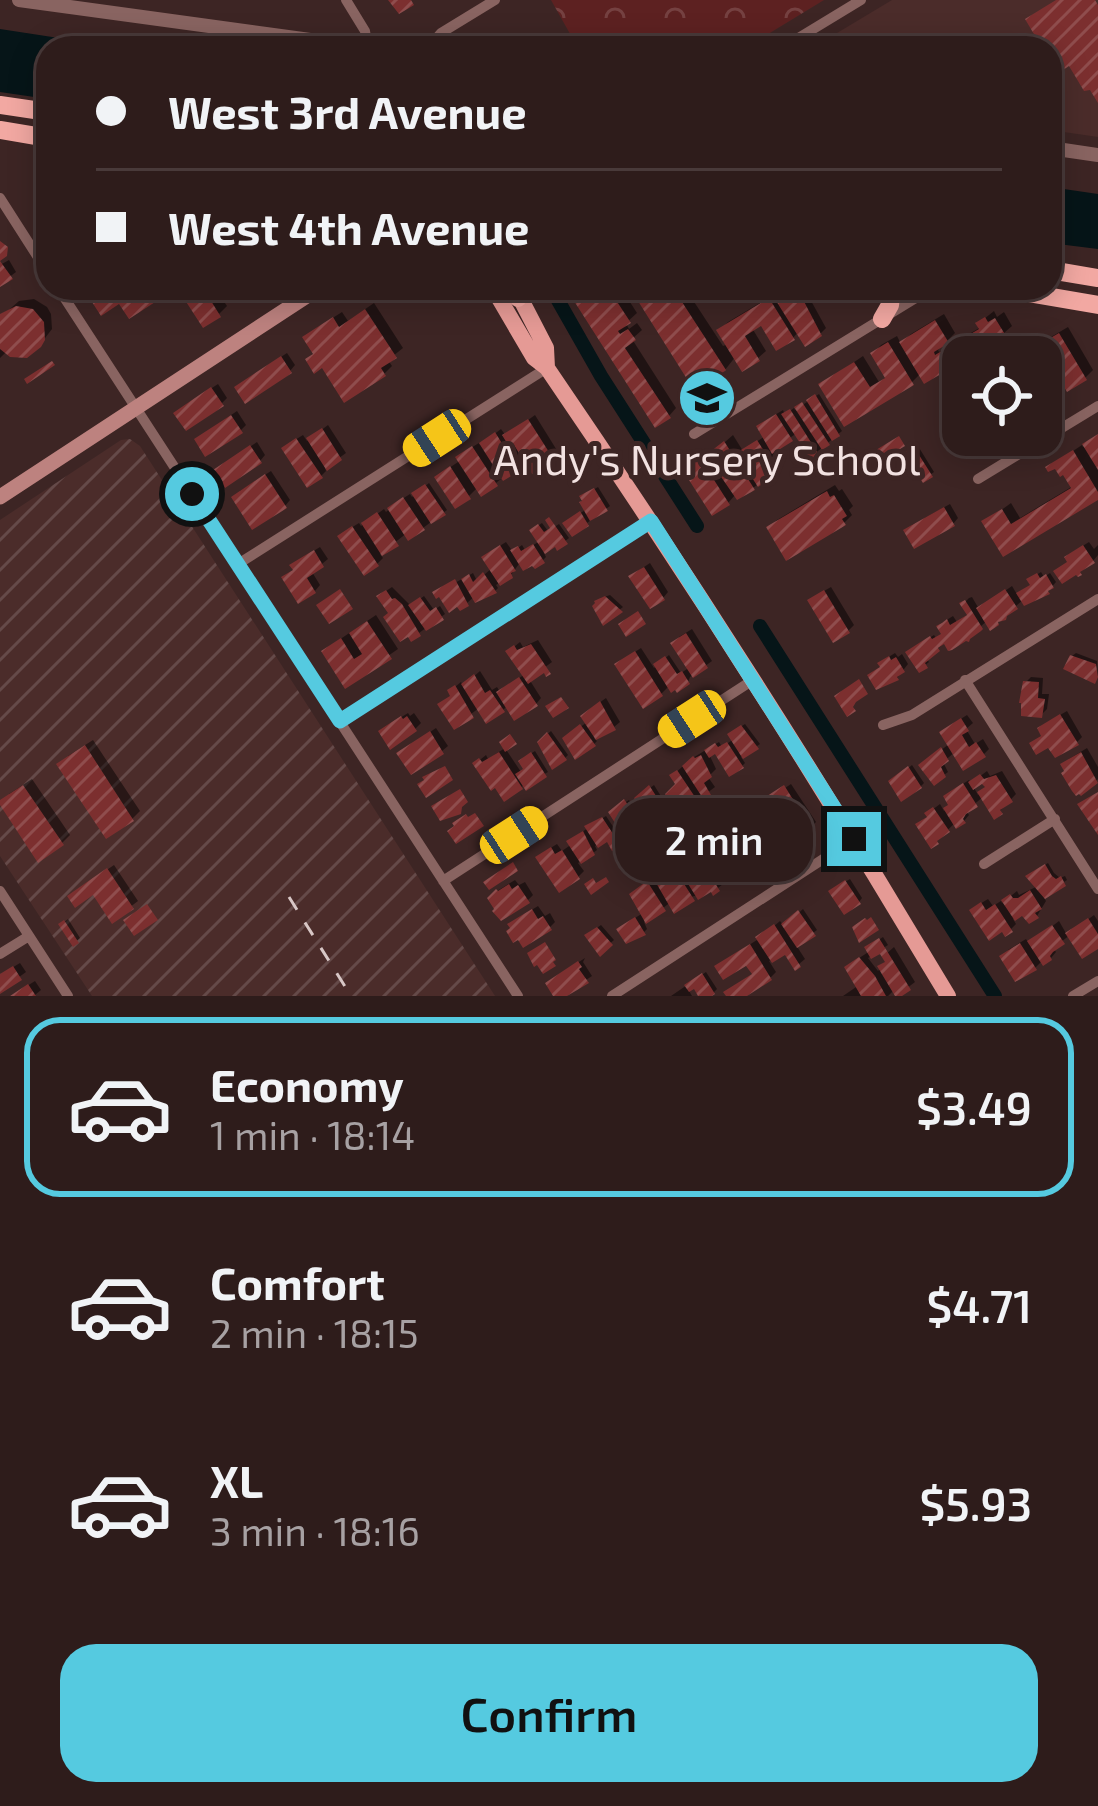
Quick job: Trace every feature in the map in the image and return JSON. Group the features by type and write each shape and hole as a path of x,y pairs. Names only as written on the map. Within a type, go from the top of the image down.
{"highway":[{"path":"0,106 36,110"},
{"path":"0,130 36,136"},
{"path":"1062,272 1098,278"},
{"path":"1062,299 1098,305"},
{"path":"882,319 891,300"}],"main road":[{"path":"0,497 301,300"},
{"path":"500,300 533,358 547,368 651,521 948,996"},
{"path":"522,300 546,348 547,368"}],"street":[{"path":"19,0 87,5 290,36"},
{"path":"346,0 366,36"},
{"path":"438,36 495,0"},
{"path":"802,36 861,0"},
{"path":"1062,150 1098,155"},
{"path":"0,198 36,254"},
{"path":"66,300 518,996"},
{"path":"694,434 913,300"},
{"path":"238,564 547,368"},
{"path":"978,479 1098,406"},
{"path":"340,721 651,521"},
{"path":"884,725 912,715 1094,601 1098,616"},
{"path":"443,881 752,680"},
{"path":"965,680 1098,889"},
{"path":"984,864 1055,819"},
{"path":"612,996 854,839"},
{"path":"0,890 68,996"},
{"path":"0,954 29,936"},
{"path":"1073,996 1098,981"}],"shaded area":[{"path":"892,0 1098,0 1098,137 1062,132 1062,36 832,36"},
{"path":"0,29 46,36 36,36 36,97 0,92"},
{"path":"1062,189 1098,194 1098,249 1062,244"},
{"path":"130,439 140,446 495,996 92,996 0,856 0,520 121,440"}],"green space":[{"path":"551,0 824,0 765,36 571,36"}],"building":[{"path":"388,0 411,0 414,5 399,14"},
{"path":"1056,0 1095,0 1098,103 1090,90 1084,91 1069,66 1062,68 1062,36 1035,36 1025,19"},
{"path":"0,241 8,247 0,261"},
{"path":"0,261 13,279 0,287"},
{"path":"91,300 158,300 129,319 119,304 101,316"},
{"path":"185,300 210,300 221,317 203,328"},
{"path":"573,300 616,300 631,323 618,331 628,329 636,340 625,348 671,418 655,428"},
{"path":"637,300 681,300 726,370 723,378 697,395"},
{"path":"770,300 795,340 776,351 761,326 745,336 760,361 742,372 716,330"},
{"path":"776,300 803,300 822,336 805,347"},
{"path":"16,306 33,309 44,322 45,340 27,358 10,357 0,349 0,314"},
{"path":"365,309 397,358 381,368 386,376 344,403 322,368 314,374 305,359 313,354 302,337 333,317 339,327"},
{"path":"995,318 1006,336 967,336 979,329 975,323"},
{"path":"935,320 945,336 935,355 942,351 942,373 924,384 899,342"},
{"path":"1062,338 1087,380 1067,392 1062,384"},
{"path":"888,342 914,385 844,427 818,384 854,362 870,387 885,378 870,353"},
{"path":"281,356 292,373 245,404 234,387"},
{"path":"52,361 55,365 27,384 24,379"},
{"path":"211,387 224,406 186,431 173,413"},
{"path":"815,394 840,436 832,441 806,400"},
{"path":"802,402 830,445 822,450 794,407"},
{"path":"790,409 819,455 811,460 781,414"},
{"path":"776,414 793,441 772,454 756,426"},
{"path":"231,415 243,433 205,457 194,439"},
{"path":"528,419 554,460 532,474 502,435"},
{"path":"322,428 342,460 327,471 306,438"},
{"path":"495,432 519,471 503,481 479,443"},
{"path":"1098,434 1098,470 1082,444"},
{"path":"899,436 905,446 882,460 876,450"},
{"path":"296,438 323,478 307,488 281,448"},
{"path":"757,440 775,468 771,470 775,476 758,487 736,453"},
{"path":"724,441 755,490 737,500 706,455"},
{"path":"250,445 262,463 225,488 213,470"},
{"path":"472,446 498,486 481,497 455,457"},
{"path":"914,447 933,477 923,483 904,453"},
{"path":"1073,450 1098,500 1003,557 981,521 1002,509 1011,524 1071,488 1063,475 1045,467"},
{"path":"700,458 730,505 712,516 682,469"},
{"path":"450,466 471,499 455,509 434,477"},
{"path":"265,474 287,508 252,530 231,497"},
{"path":"425,484 446,515 431,524 411,493"},
{"path":"594,488 608,511 590,521 579,496"},
{"path":"827,491 847,516 842,519 846,525 786,561 766,527"},
{"path":"403,497 425,530 408,541 387,508"},
{"path":"944,507 955,526 914,549 903,530"},
{"path":"580,511 589,526 572,537 562,523"},
{"path":"377,512 399,546 382,556 361,523"},
{"path":"549,517 568,544 545,554 529,530 538,524 544,532 550,528 545,520"},
{"path":"352,526 379,566 364,576 337,536"},
{"path":"533,544 545,563 523,571 510,550 518,546 521,551"},
{"path":"500,545 516,571 500,586 481,557"},
{"path":"1083,545 1095,563 1062,584 1053,571"},
{"path":"314,550 324,567 307,578 316,593 298,604 281,577 293,570 289,565"},
{"path":"644,567 665,600 650,609 628,576"},
{"path":"483,572 497,593 475,603 461,579 469,574 473,582"},
{"path":"1037,573 1040,578 1046,574 1054,588 1024,606 1016,593 1030,585 1026,579"},
{"path":"455,579 469,606 449,613 432,592"},
{"path":"340,589 353,609 329,624 316,605"},
{"path":"1005,589 1018,609 990,631 976,608"},
{"path":"386,590 402,604 421,636 400,642 376,596"},
{"path":"824,590 850,633 833,643 807,600"},
{"path":"605,596 623,612 603,626 592,606"},
{"path":"420,597 430,611 436,607 444,620 426,631 408,605"},
{"path":"965,600 983,629 952,650 944,644 938,648 925,663 928,668 919,673 905,652 941,634 936,626 947,619 950,625 967,615 959,603"},
{"path":"638,611 646,624 626,637 618,624"},
{"path":"367,621 392,659 345,689 321,651 341,638 354,659 362,654 349,633"},
{"path":"686,633 708,668 693,678 670,643"},
{"path":"531,644 551,674 546,677 544,673 528,684 505,651"},
{"path":"635,651 663,696 643,709 614,664"},
{"path":"1070,655 1096,664 1095,684 1063,669"},
{"path":"665,656 690,684 677,693 671,693 653,664"},
{"path":"889,656 891,660 896,657 905,672 899,680 876,690 867,675"},
{"path":"474,674 505,712 486,724 461,684"},
{"path":"519,677 538,706 514,721 496,692"},
{"path":"859,679 868,694 847,717 834,696"},
{"path":"1023,681 1039,682 1038,698 1045,699 1042,718 1021,716"},
{"path":"455,685 474,718 454,730 437,704 450,696 447,690"},
{"path":"561,697 569,708 553,718 545,706"},
{"path":"600,701 616,730 596,740 580,716"},
{"path":"1060,714 1079,745 1055,758 1048,748 1036,755 1029,743 1041,736 1037,728"},
{"path":"407,716 417,731 390,750 378,731"},
{"path":"961,718 969,731 962,735 969,747 976,742 986,757 963,771 939,732"},
{"path":"580,724 596,746 575,760 562,738"},
{"path":"741,725 759,749 743,759 727,734"},
{"path":"430,731 444,754 411,775 396,753"},
{"path":"547,732 567,760 552,770 537,742"},
{"path":"510,734 517,744 505,752 499,742"},
{"path":"727,742 744,768 729,777 715,754 709,758 704,750"},
{"path":"85,745 134,821 106,839 56,764"},
{"path":"941,747 949,761 941,767 946,777 934,786 918,765"},
{"path":"499,752 523,789 504,802 472,763"},
{"path":"531,752 547,777 526,791 515,774 523,769 518,761"},
{"path":"1081,752 1098,783 1076,796 1060,764"},
{"path":"701,755 712,777 704,783 711,795 704,800 682,766"},
{"path":"445,766 453,780 426,798 417,784"},
{"path":"908,766 922,788 901,802 888,781"},
{"path":"677,770 704,813 689,821 683,822 665,794 675,784 669,775"},
{"path":"980,774 984,779 996,775 1013,802 994,820 977,792 985,787 982,784 973,790 968,782"},
{"path":"963,783 978,807 956,829 943,808 948,805 943,796"},
{"path":"23,785 64,845 38,863 0,805 0,800"},
{"path":"649,785 669,816 658,823 649,809 643,813 634,798"},
{"path":"784,785 812,830 795,841 767,796"},
{"path":"460,789 468,802 461,814 440,821 431,806"},
{"path":"1098,792 1098,835 1077,804"},
{"path":"624,799 647,834 634,842 627,822 617,826 608,812"},
{"path":"933,807 950,832 931,849 915,824"},
{"path":"762,811 777,831 773,834 782,849 769,859 749,828 754,825 750,819"},
{"path":"475,813 484,826 456,844 447,831 466,814"},
{"path":"602,817 621,846 612,851 607,842 598,848 584,826"},
{"path":"711,824 716,832 709,836 715,849 702,857 690,837"},
{"path":"583,831 595,855 581,864 566,841"},
{"path":"551,847 555,854 562,850 580,879 559,893 535,857"},
{"path":"697,854 720,891 698,900 682,874 693,868 687,860"},
{"path":"664,858 695,901 674,914 655,881 667,874 660,866 651,872 647,866"},
{"path":"513,862 518,871 489,890 483,882"},
{"path":"1045,864 1066,886 1045,899 1025,876"},
{"path":"107,868 134,909 112,924 93,895 75,908 67,896"},
{"path":"606,877 609,882 591,895 584,884"},
{"path":"845,880 861,904 844,915 828,891"},
{"path":"647,881 666,911 646,924 629,894"},
{"path":"509,884 512,889 518,885 530,903 501,921 487,898"},
{"path":"1030,890 1042,909 1035,913 1039,918 1029,924 1022,916 1015,921 1001,900 1010,894 1018,898"},
{"path":"981,902 986,910 995,904 1013,932 1005,937 1002,932 989,941 969,910"},
{"path":"147,904 158,920 134,936 123,920"},
{"path":"532,909 552,930 523,948 518,940 513,943 507,924"},
{"path":"798,910 816,936 797,948 781,924"},
{"path":"635,917 646,935 626,944 616,929"},
{"path":"871,917 879,930 859,943 852,927"},
{"path":"1088,918 1098,934 1098,949 1082,959 1065,933"},
{"path":"64,920 79,943 73,947 58,924"},
{"path":"774,924 801,967 795,971 785,955 772,963 755,937"},
{"path":"1052,925 1065,944 1043,966 1027,941"},
{"path":"597,927 613,945 600,957 584,935"},
{"path":"879,938 911,990 902,996 895,996 877,966 885,962 880,954 871,959 864,947"},
{"path":"545,942 556,966 543,974 527,953"},
{"path":"1020,943 1037,970 1015,982 999,956"},
{"path":"750,944 772,980 747,996 726,996 723,992 752,974 746,966 723,980 714,966"},
{"path":"859,957 886,996 861,996 844,967"},
{"path":"578,961 589,983 567,996 553,996 545,983"},
{"path":"13,966 22,980 0,994 0,974"},
{"path":"702,973 712,996 698,996 684,985"},
{"path":"28,984 36,996 10,996"}],"waterway":[{"path":"558,300 697,526"},
{"path":"760,626 995,996"}],"railway":[{"path":"289,897 351,996"}],"place":[{"name":"Andy's Nursery School","path":"707,398"}],"route":[{"path":"192,494 340,721 651,521 854,839"}]}
